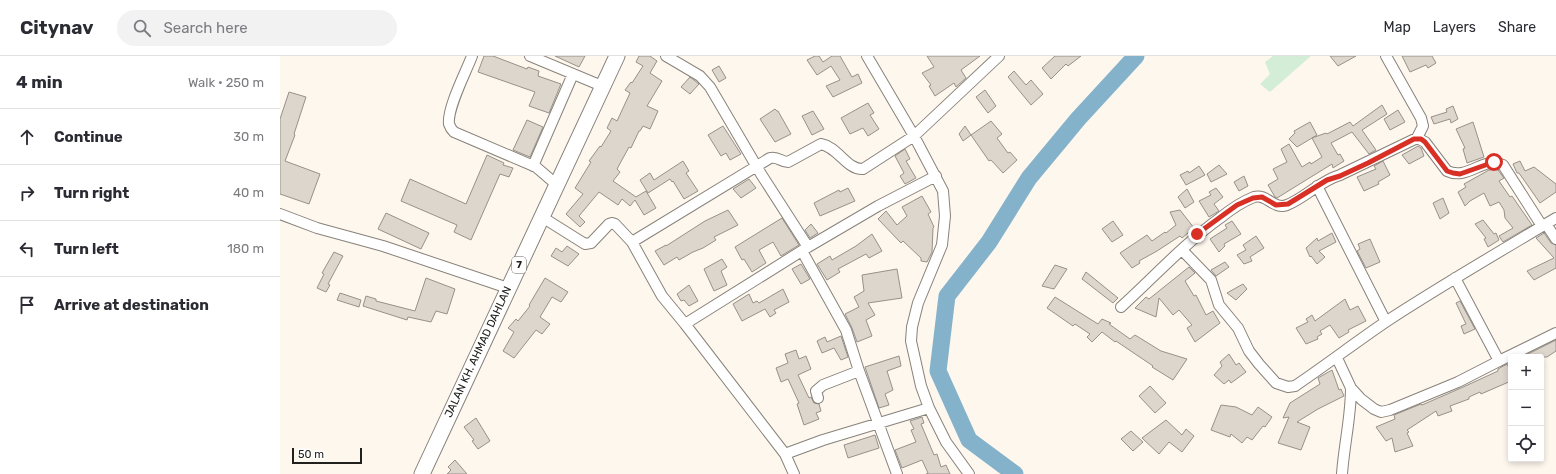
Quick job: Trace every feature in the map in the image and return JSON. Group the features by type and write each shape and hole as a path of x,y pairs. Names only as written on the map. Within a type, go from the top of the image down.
{"highway":[{"name":"JALAN KH. AHMAD DAHLAN","path":"422,474 617,56"}],"street":[{"path":"472,56 454,100 449,126 454,132 533,166 557,185"},
{"path":"530,56 602,86"},
{"path":"666,56 706,81 805,249 846,330 859,371 897,474"},
{"path":"867,56 914,136 943,191 944,216 942,245 918,302 912,327 911,341 915,364 929,408 946,442 969,474"},
{"path":"632,242 756,165 773,157 788,162 821,144 832,149 855,169 863,169 914,136 999,56"},
{"path":"1121,307 1197,234 1237,205 1253,198 1262,197 1276,205 1284,206 1327,180 1340,176 1418,138 1423,126 1421,118 1386,56"},
{"path":"533,166 573,74"},
{"path":"1418,138 1425,142 1447,171 1453,173 1460,174 1494,162 1503,165 1544,225 1556,239"},
{"path":"685,324 805,249 878,206 936,176"},
{"path":"1317,186 1386,322"},
{"path":"280,214 317,228 383,246 508,288"},
{"path":"542,217 585,244 591,243 609,224 615,224 632,242 662,296 785,454 794,474"},
{"path":"1182,250 1211,280 1219,305 1238,328 1249,351 1259,364 1276,383 1288,387 1295,386 1337,358 1386,322 1455,278 1556,218"},
{"path":"1455,278 1499,361"},
{"path":"1337,358 1351,388 1374,409 1381,412 1390,410 1458,382 1556,333"},
{"path":"818,398 816,391 823,385 859,371"},
{"path":"1342,474 1350,419 1351,388"},
{"path":"785,454 878,423 929,408"}],"green space":[{"path":"1273,56 1311,56 1270,92 1260,84 1270,74 1265,62"}],"building":[{"path":"484,56 493,56 527,69 528,67 539,71 538,76 561,84 549,113 529,106 535,92 478,72"},
{"path":"555,56 585,56 579,67"},
{"path":"639,56 650,56 657,61 650,73 662,81 647,106 658,111 650,129 643,126 639,131 631,148 629,147 617,169 620,172 613,181 636,197 646,191 656,208 644,215 635,200 630,206 622,199 618,205 599,192 579,216 585,222 580,227 566,214 583,194 575,188 591,162 589,161 600,146 601,147 611,131 607,128 612,118 617,121 630,93 625,90 631,82 632,83 643,66 636,62"},
{"path":"815,56 819,56 823,62 832,56 840,56 852,77 858,74 862,83 833,97 826,86 840,80 831,66 817,75 807,60"},
{"path":"927,56 980,56 961,70 966,78 956,87 954,83 935,96 929,86 931,85 922,73 934,67"},
{"path":"1055,56 1081,56 1068,66 1066,64 1051,79 1042,68"},
{"path":"1330,56 1356,56 1338,66"},
{"path":"1402,56 1432,56 1436,63 1428,68 1426,65 1410,72"},
{"path":"719,66 726,78 719,82 712,70"},
{"path":"1014,71 1026,85 1031,80 1043,94 1031,105 1008,77"},
{"path":"690,77 699,84 690,94 681,87"},
{"path":"985,90 996,106 988,113 976,97"},
{"path":"289,92 306,97 294,134 295,135 285,161 320,174 309,204 280,194 280,119"},
{"path":"868,103 874,113 870,115 879,129 868,136 863,128 850,134 841,118"},
{"path":"1382,105 1387,114 1362,130 1376,150 1369,154 1352,132 1331,143 1338,155 1340,154 1344,161 1333,168 1332,164 1277,198 1275,197 1268,185 1278,179 1273,169 1287,162 1281,149 1289,144 1302,167 1310,162 1311,164 1322,157 1312,138 1326,133 1327,134 1350,122 1353,126"},
{"path":"1453,106 1458,119 1451,123 1450,119 1434,124 1431,117 1447,112 1446,109"},
{"path":"775,109 778,111 791,134 775,142 760,119"},
{"path":"1398,110 1405,122 1390,130 1384,119"},
{"path":"813,111 824,129 812,135 802,116"},
{"path":"527,120 543,127 530,157 513,150"},
{"path":"991,121 1002,134 997,138 1008,153 1010,152 1017,160 1003,173 991,160 989,161 971,135"},
{"path":"1310,122 1317,135 1297,147 1289,139 1295,133 1294,131"},
{"path":"1473,122 1484,157 1467,163 1463,149 1465,148 1456,129"},
{"path":"723,126 741,154 730,160 726,153 721,156 708,135"},
{"path":"965,126 971,135 963,141 959,134"},
{"path":"1418,146 1421,148 1424,156 1409,164 1402,155"},
{"path":"905,149 910,159 906,161 916,178 905,184 900,176 904,173 895,156"},
{"path":"487,155 504,163 503,165 513,168 509,177 500,174 471,240 454,232 457,225 401,201 410,179 466,204"},
{"path":"683,161 689,171 686,173 698,191 684,199 673,181 672,182 670,179 648,193 640,180 650,173 654,180"},
{"path":"1383,161 1390,175 1378,182 1379,184 1364,191 1357,177 1376,169 1374,166"},
{"path":"1520,161 1525,171 1534,167 1556,184 1556,192 1540,203 1519,173 1517,173 1513,164"},
{"path":"1219,165 1227,174 1211,182 1207,174"},
{"path":"1199,166 1205,175 1186,185 1180,175 1188,171 1189,173"},
{"path":"1489,170 1498,170 1504,178 1499,181 1510,197 1512,196 1532,225 1503,242 1499,236 1513,228 1505,218 1504,210 1499,202 1490,206 1484,193 1470,201 1465,206 1458,192 1466,187 1464,184"},
{"path":"1244,176 1248,186 1239,191 1234,182"},
{"path":"749,179 756,188 741,198 733,189"},
{"path":"848,188 855,201 820,216 814,203 839,190 840,192"},
{"path":"1216,188 1223,197 1214,204 1219,211 1209,217 1199,201 1211,195 1209,192"},
{"path":"1187,189 1194,202 1185,208 1178,197"},
{"path":"922,196 931,212 928,214 934,227 932,252 927,262 921,261 921,258 903,241 901,243 878,219 886,211 897,225 907,216 902,207"},
{"path":"1443,198 1449,213 1440,219 1433,203"},
{"path":"728,210 738,225 714,237 716,240 703,248 679,260 677,257 664,265 655,251 666,246 705,221"},
{"path":"1180,210 1194,228 1182,238 1180,236 1139,261 1140,263 1132,268 1120,253 1147,235 1152,241 1165,232 1166,233 1176,225 1170,212"},
{"path":"386,213 429,233 421,249 378,229"},
{"path":"782,218 799,245 781,256 773,242 759,250 766,263 752,272 744,259 742,260 735,247"},
{"path":"1483,220 1494,234 1496,233 1499,240 1488,247 1484,239 1486,238 1475,224"},
{"path":"1113,221 1123,235 1112,242 1102,229"},
{"path":"1232,221 1241,234 1224,244 1225,246 1219,252 1210,239 1227,228 1225,225"},
{"path":"811,224 818,233 810,238 805,230"},
{"path":"1332,233 1336,242 1319,251 1325,257 1317,264 1311,256 1310,257 1306,248 1317,238 1318,241"},
{"path":"1544,233 1551,243 1556,245 1556,268 1534,280 1527,271 1554,258 1536,238"},
{"path":"872,234 882,251 869,258 866,254 838,269 840,272 827,280 817,264 830,256 832,260 856,246"},
{"path":"1256,236 1264,248 1250,257 1252,261 1244,264 1237,255 1246,250 1243,245"},
{"path":"1370,239 1380,262 1366,268 1357,251 1360,249 1358,244"},
{"path":"567,246 579,254 568,266 551,256 556,248 562,252"},
{"path":"334,252 343,256 328,284 330,285 326,292 317,288 324,274 322,273"},
{"path":"722,259 727,267 721,271 727,285 714,291 704,269"},
{"path":"1225,262 1229,267 1216,276 1211,270"},
{"path":"801,264 810,279 801,284 792,269"},
{"path":"1055,265 1067,269 1054,289 1042,286"},
{"path":"1189,267 1195,273 1185,281 1194,296 1196,295 1206,315 1213,311 1220,323 1195,342 1187,328 1192,325 1179,310 1173,315 1159,298 1156,317 1135,308 1146,297 1149,299"},
{"path":"897,269 902,298 868,303 875,315 866,320 872,336 857,342 845,314 859,307 854,297 864,291 862,275"},
{"path":"1086,272 1118,298 1113,303 1082,279"},
{"path":"426,278 455,289 447,314 436,311 431,322 408,317 407,320 363,306 366,296 376,299 376,301 415,311"},
{"path":"545,278 568,292 561,302 552,297 540,317 550,324 542,334 536,330 514,358 503,351 514,332 508,328 516,319 518,321 530,306 529,305"},
{"path":"1243,284 1247,289 1236,300 1227,293"},
{"path":"689,285 698,301 689,306 684,300 681,301 677,294"},
{"path":"783,289 789,302 774,310 776,313 770,317 765,309 742,321 733,304 749,294 753,303 757,301 759,303"},
{"path":"340,293 361,300 359,307 337,300"},
{"path":"1055,297 1098,324 1102,319 1111,323 1109,324 1130,339 1135,335 1161,351 1187,359 1173,380 1102,332 1092,342 1087,337 1090,334 1075,324 1073,326 1047,308"},
{"path":"1345,299 1350,310 1358,306 1366,321 1348,330 1349,332 1339,338 1330,325 1320,331 1322,334 1317,337 1318,339 1306,344 1296,328 1308,322 1306,319 1312,315 1315,321"},
{"path":"1460,301 1475,329 1464,334 1461,326 1466,324 1456,303"},
{"path":"841,336 848,357 841,360 834,348 822,353 817,341 825,337 827,342"},
{"path":"1556,340 1556,351 1547,357 1544,357 1544,354 1528,354"},
{"path":"796,350 799,359 806,356 811,369 798,375 809,398 811,397 814,403 819,404 821,411 816,413 819,419 804,425 797,404 799,403 788,379 781,382 776,368 788,363 785,354"},
{"path":"1229,354 1236,365 1239,363 1246,372 1231,383 1229,380 1224,384 1214,375 1222,366 1220,362"},
{"path":"899,356 901,366 887,371 893,390 885,394 889,405 879,408 865,367"},
{"path":"1507,364 1508,382 1481,394 1480,392 1469,397 1469,399 1450,406 1452,411 1438,416 1436,411 1407,430 1413,446 1395,452 1392,438 1386,441 1376,427 1395,419 1394,415 1461,388 1498,371 1498,369"},
{"path":"1332,370 1339,390 1341,389 1344,396 1318,409 1297,422 1310,427 1301,450 1278,443 1289,417 1283,418 1290,403 1320,384 1318,378"},
{"path":"1150,386 1166,403 1155,413 1139,396"},
{"path":"1221,405 1236,407 1252,415 1258,407 1272,417 1265,427 1263,426 1252,440 1247,437 1242,443 1231,434 1230,437 1211,430"},
{"path":"922,417 924,423 921,424 934,455 937,454 941,467 946,465 950,474 926,474 928,473 922,460 902,468 895,450 916,442 911,430 914,429 910,421"},
{"path":"476,418 490,441 478,449 472,441 474,440 464,427"},
{"path":"1166,420 1182,435 1186,429 1194,436 1182,452 1169,442 1159,454 1142,438"},
{"path":"1131,431 1143,442 1133,451 1121,439"},
{"path":"875,435 879,448 848,458 844,445"},
{"path":"455,460 467,474 447,474 451,470 448,467"}],"waterway":[{"path":"1015,474 969,440 938,371 947,296 989,242 1029,178 1078,119 1136,56"}],"route":[{"path":"1197,234 1237,205 1253,198 1258,196 1262,197 1276,205 1284,206 1327,180 1340,176 1418,138 1425,142 1447,171 1456,174 1460,174 1494,162"}]}
